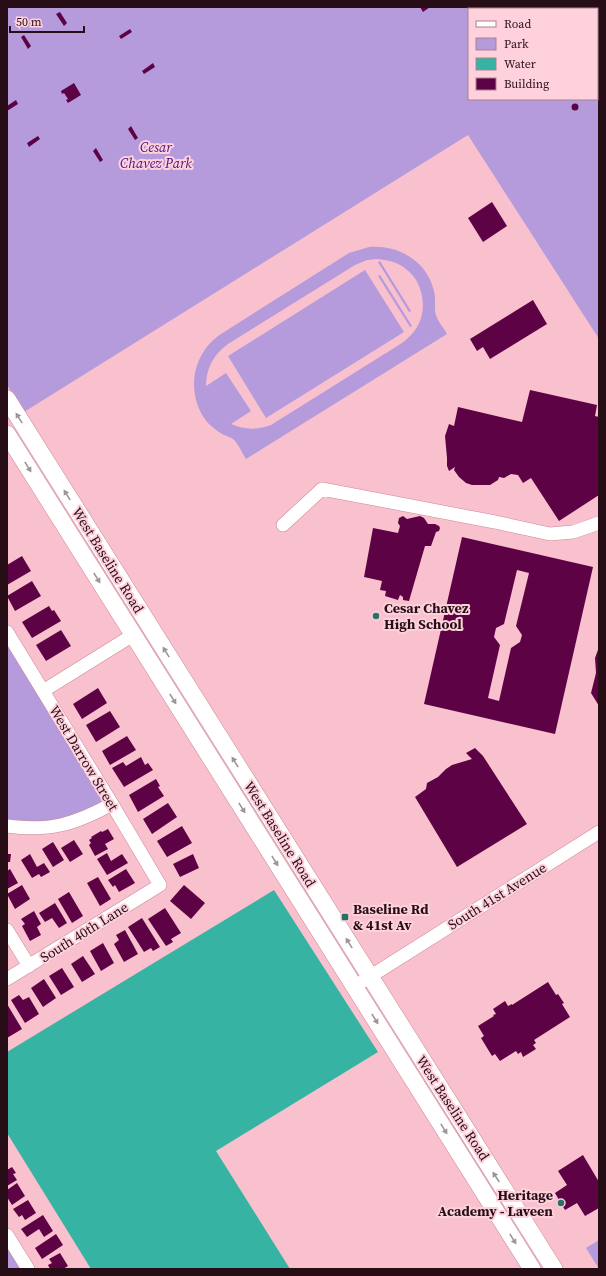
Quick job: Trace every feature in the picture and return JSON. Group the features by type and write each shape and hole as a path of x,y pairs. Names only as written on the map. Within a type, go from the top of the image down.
{"main road":[{"name":"West Baseline Road","path":"7,399 554,1269"},
{"name":"West Baseline Road","path":"7,434 532,1269"}],"street":[{"path":"283,525 322,489 550,534 573,532 599,523"},
{"name":"West Darrow Street","path":"7,632 160,885"},
{"path":"43,691 133,635"},
{"path":"7,826 22,828 53,828 87,817 112,804"},
{"name":"South 41st Avenue","path":"355,986 599,832"},
{"name":"South 40th Lane","path":"7,979 160,885"},
{"path":"7,930 29,966"},
{"path":"8,1240 28,1269"}],"green space":[{"name":"Cesar Chavez Park","path":"7,7 599,7 599,339 468,135 24,412 7,385"},
{"path":"369,247 380,247 401,252 418,263 430,280 435,294 436,315 447,334 246,459 235,441 213,428 200,411 194,387 198,363 203,352 211,342 221,334 349,253","holes":["377,259 392,262 403,267 412,274 420,288 423,304 422,312 417,327 412,334 402,343 271,425 251,429 231,424 251,411 226,373 206,386 209,367 219,352 228,344 355,265 367,260"]},
{"path":"380,261 411,311 409,312 378,262"},
{"path":"365,270 404,332 266,418 228,356"},
{"path":"380,275 412,326 410,327 378,276"},
{"path":"7,632 112,804 87,817 7,826"},
{"path":"599,1240 599,1269 586,1248"},
{"path":"10,1248 23,1269 7,1269 7,1250"}],"water":[{"path":"274,890 378,1052 216,1151 290,1269 91,1269 7,1133 7,1052"}],"building":[{"path":"420,7 430,7 423,12"},
{"path":"60,12 67,23 64,26 56,14"},
{"path":"130,29 132,32 121,39 119,36"},
{"path":"24,35 31,46 28,49 21,37"},
{"path":"153,63 155,67 144,74 142,71"},
{"path":"74,83 81,95 68,103 66,100 68,99 64,93 62,94 61,91"},
{"path":"16,100 18,104 7,111 7,106"},
{"path":"575,103 578,104 578,110 575,111 572,110 571,107 572,104"},
{"path":"131,126 138,138 135,140 128,129"},
{"path":"38,136 40,139 29,147 27,143"},
{"path":"96,148 103,160 100,162 93,151"},
{"path":"492,202 507,226 483,242 468,218"},
{"path":"533,300 547,324 490,359 483,347 477,351 470,339"},
{"path":"530,390 597,405 595,416 599,417 599,495 559,521 531,478 523,483 518,475 511,474 504,478 499,477 498,480 490,485 472,485 466,483 459,477 454,470 455,467 449,471 447,466 445,436 449,424 454,426 458,407 522,422"},
{"path":"403,516 407,519 420,516 424,518 428,524 435,524 440,528 439,531 436,532 431,546 425,546 409,601 403,600 403,597 400,595 398,600 385,596 386,591 380,590 382,581 364,577 373,528 398,533 400,526 398,523 399,518"},
{"path":"462,537 593,567 555,734 424,704","holes":["517,570 529,573 516,626 522,635 520,642 511,648 499,701 488,698 500,645 494,637 496,628 504,624"]},
{"path":"22,556 31,571 7,585 7,565"},
{"path":"32,581 41,596 15,611 7,596"},
{"path":"49,606 52,611 54,610 61,621 32,638 22,622"},
{"path":"61,630 71,646 46,661 36,645"},
{"path":"599,647 599,706 591,693 596,673 595,658"},
{"path":"98,688 107,703 82,719 73,704"},
{"path":"110,711 120,727 96,742 86,725"},
{"path":"127,736 136,750 110,765 102,751"},
{"path":"475,748 483,756 527,824 457,867 415,797 426,789 427,783 438,777 452,765 472,759 466,753"},
{"path":"141,757 145,765 148,763 153,770 124,787 112,768 123,762 126,766"},
{"path":"156,779 160,786 158,787 164,796 138,812 129,795"},
{"path":"168,803 177,817 152,834 143,819"},
{"path":"182,826 192,843 167,857 157,841"},
{"path":"108,829 114,839 105,844 108,849 95,856 89,845 91,843 89,840 101,831 102,832"},
{"path":"74,840 83,854 70,862 61,848"},
{"path":"53,842 64,860 53,867 42,849"},
{"path":"107,853 111,861 122,854 128,863 107,875 97,859"},
{"path":"7,854 11,854 10,862 7,862"},
{"path":"30,854 37,867 44,863 50,872 41,877 39,874 32,878 21,860"},
{"path":"193,854 199,868 180,877 173,864"},
{"path":"10,869 18,883 7,889 7,871"},
{"path":"126,869 135,883 119,892 115,885 113,887 108,880"},
{"path":"98,877 111,899 100,906 87,883"},
{"path":"22,885 30,899 15,909 7,894"},
{"path":"184,885 205,903 191,919 170,901"},
{"path":"69,892 83,916 72,923 58,899"},
{"path":"55,903 67,923 59,928 52,918 45,922 39,913"},
{"path":"165,908 181,933 171,939 173,942 166,946 148,919"},
{"path":"34,911 41,924 37,927 41,935 30,941 22,926 25,924 21,919"},
{"path":"142,918 160,947 153,951 151,948 144,952 128,927"},
{"path":"125,930 138,954 124,962 114,944 119,940 116,935"},
{"path":"103,943 114,963 101,971 90,951"},
{"path":"83,956 95,974 82,982 71,964"},
{"path":"62,968 74,987 61,995 49,976"},
{"path":"44,979 56,998 43,1007 31,988"},
{"path":"548,982 556,995 558,994 564,1003 562,1004 570,1017 534,1040 536,1043 533,1045 536,1049 523,1057 521,1052 518,1054 516,1051 500,1061 495,1054 492,1056 481,1038 484,1036 478,1026 494,1016 493,1015 496,1014 493,1009 505,1001 508,1006 512,1005"},
{"path":"19,995 23,1000 29,997 39,1014 25,1023 11,1000"},
{"path":"7,1004 22,1029 7,1038"},
{"path":"583,1155 599,1182 599,1208 585,1216 577,1203 565,1210 555,1193 567,1185 558,1171"},
{"path":"12,1167 16,1173 13,1174 17,1180 7,1186 7,1170"},
{"path":"17,1183 25,1196 12,1205 7,1197 7,1190"},
{"path":"28,1200 36,1213 25,1220 22,1215 19,1217 13,1209"},
{"path":"43,1215 53,1231 44,1237 39,1229 27,1237 21,1229"},
{"path":"56,1234 63,1245 42,1259 35,1248"},
{"path":"60,1253 68,1266 63,1269 50,1269 48,1265 52,1263 49,1259"}],"place":[{"name":"Cesar Chavez High School","path":"376,616"},
{"name":"Baseline Rd & 41st Av","path":"345,917"},
{"name":"Heritage Academy - Laveen","path":"561,1203"}]}
